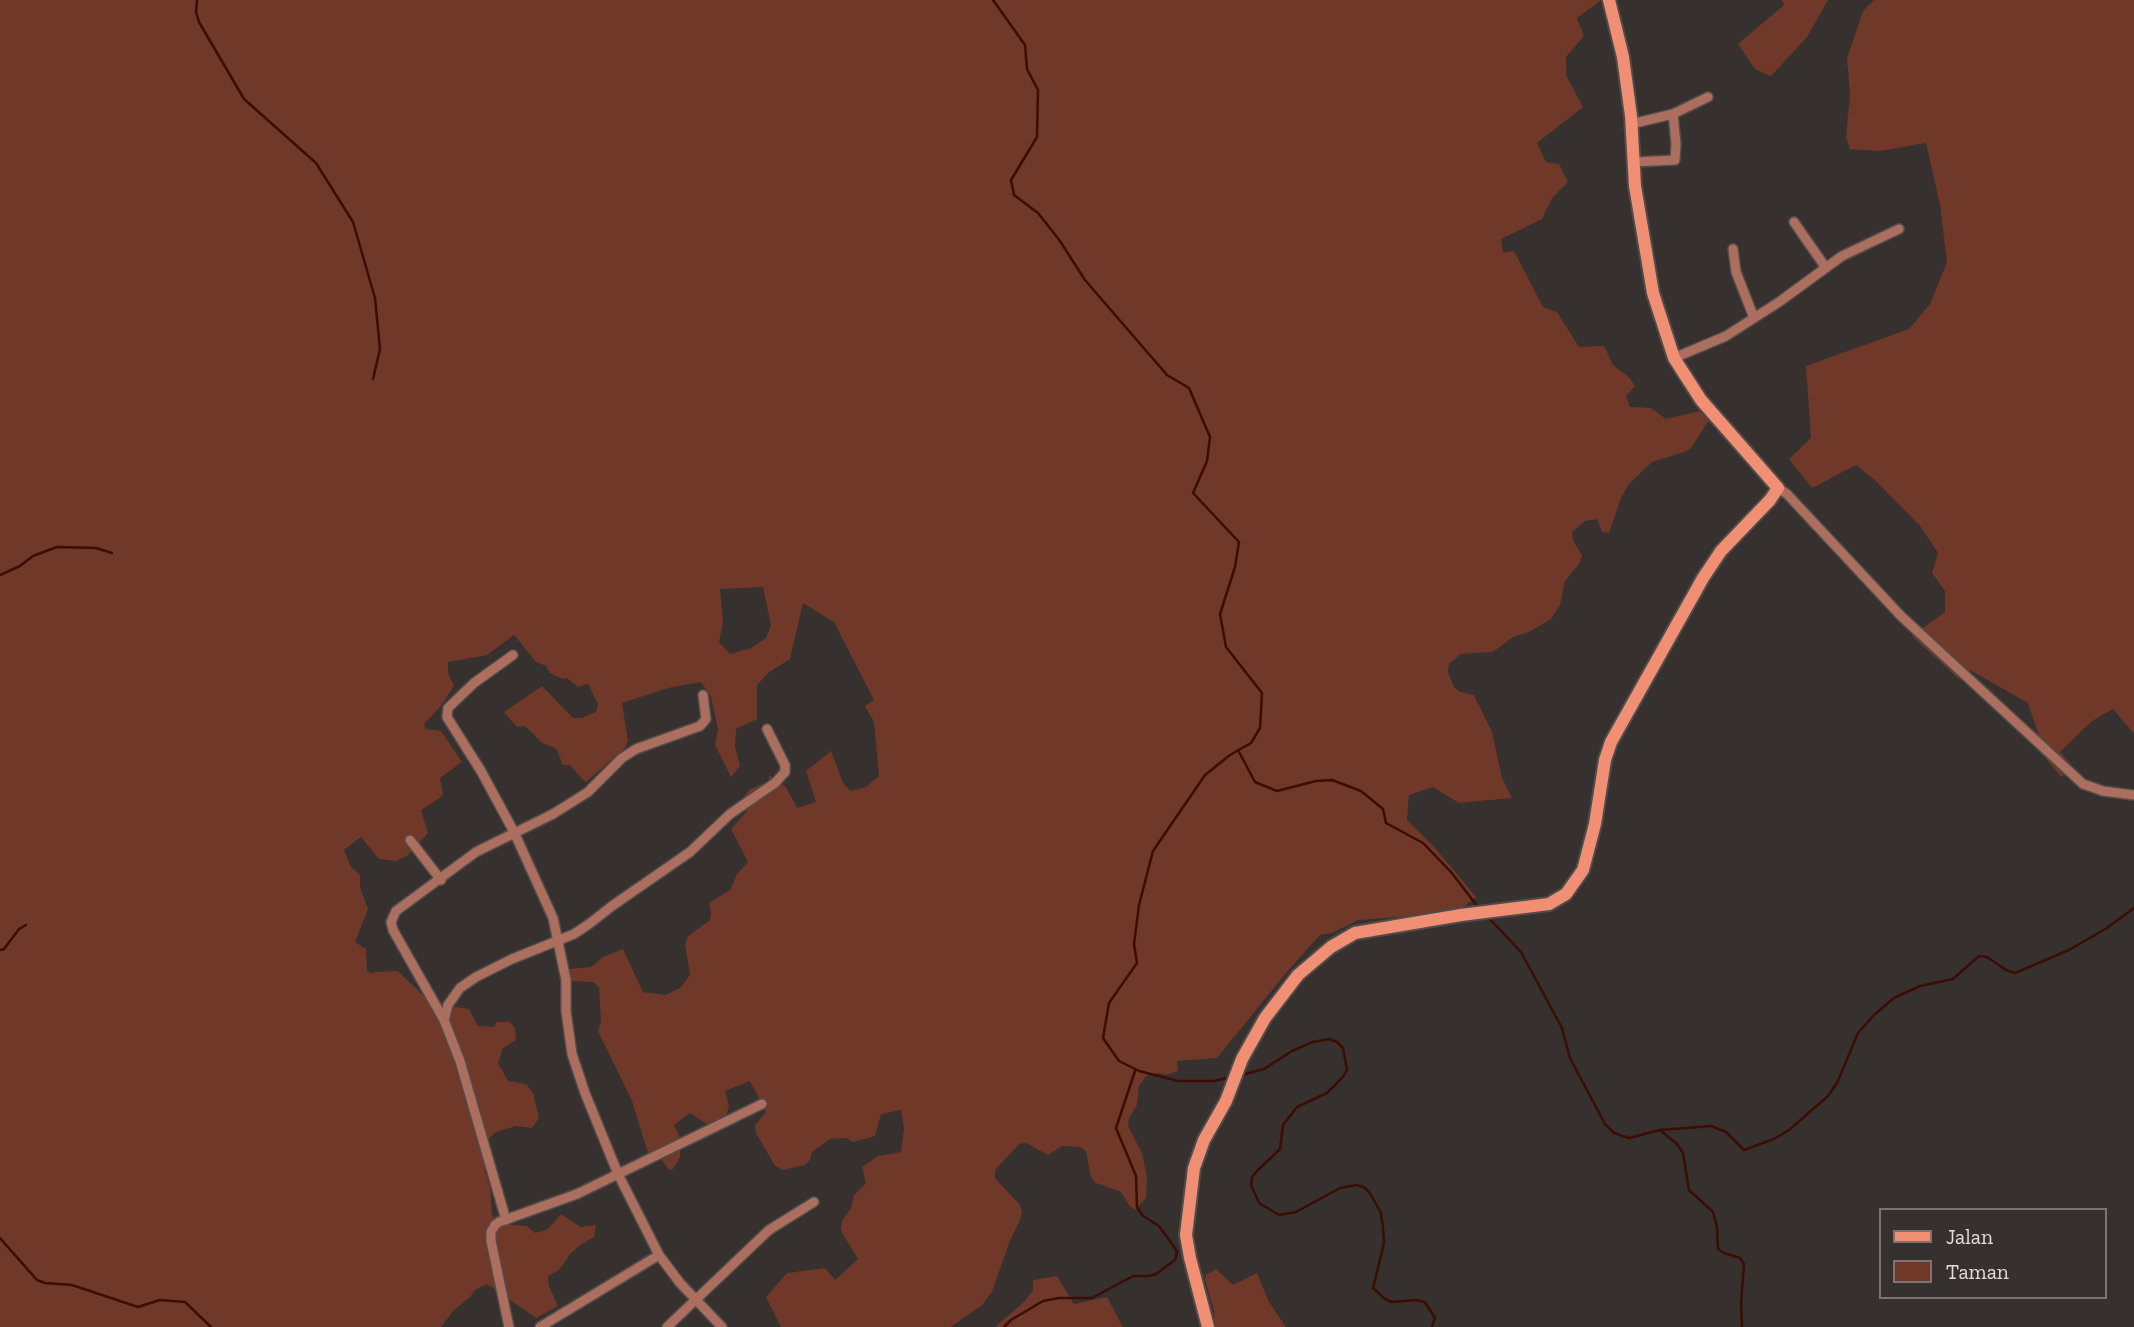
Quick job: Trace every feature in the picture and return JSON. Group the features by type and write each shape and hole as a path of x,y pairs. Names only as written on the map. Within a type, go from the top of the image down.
{"main road":[{"path":"1208,1327 1190,1258 1187,1219 1197,1155 1220,1115 1242,1059 1265,1018 1298,975 1331,947 1355,933 1461,915 1549,904 1566,894 1583,870 1611,742 1703,578 1721,551 1770,500 1778,488 1701,400 1674,358 1653,293 1635,186 1623,57 1609,0"}],"street":[{"path":"1631,124 1673,114 1708,97"},
{"path":"1633,162 1675,160 1673,114"},
{"path":"1794,222 1826,268"},
{"path":"1674,358 1726,337 1842,256 1899,229"},
{"path":"1733,249 1736,272 1754,318"},
{"path":"1778,488 1787,494 1901,616 2083,784 2103,791 2134,795"},
{"path":"513,655 474,683 446,712 514,832 553,918 566,979 566,1011 572,1054 618,1174 659,1255 680,1283 722,1327"},
{"path":"506,1220 460,1061 444,1020 391,922 396,911 476,852 553,814 588,792 622,758 636,749 700,726 706,719 703,695"},
{"path":"444,1020 448,1005 460,988 512,959 559,940 589,924 690,852 730,814 781,777 785,765 767,729"},
{"path":"410,839 441,880"},
{"path":"509,1327 497,1281 491,1241 491,1232 495,1225 553,1204 762,1104"},
{"path":"667,1327 769,1230 814,1202"},
{"path":"540,1327 659,1255"}],"green space":[{"path":"0,0 1601,0 1577,18 1584,36 1566,57 1566,75 1583,107 1537,143 1546,162 1559,164 1568,182 1552,198 1542,219 1501,239 1503,253 1514,251 1543,307 1557,312 1579,347 1604,346 1613,365 1629,377 1635,386 1626,396 1630,407 1651,408 1666,419 1700,411 1709,420 1691,448 1652,462 1629,484 1621,498 1609,533 1602,532 1597,519 1585,521 1572,532 1573,540 1582,556 1565,581 1560,605 1551,619 1529,632 1513,637 1493,652 1461,654 1449,664 1448,672 1454,687 1460,692 1474,695 1492,732 1502,778 1512,798 1459,803 1433,787 1409,795 1407,820 1436,849 1476,897 1463,907 1358,920 1332,933 1320,935 1217,1058 1177,1061 1178,1071 1146,1076 1139,1086 1137,1105 1129,1118 1128,1126 1142,1153 1147,1178 1146,1198 1135,1210 1121,1192 1096,1183 1091,1177 1086,1152 1081,1147 1062,1146 1048,1155 1026,1143 1019,1144 995,1170 995,1178 1020,1205 1022,1212 992,1292 982,1305 951,1327 781,1327 766,1297 787,1273 825,1268 835,1280 858,1259 841,1229 842,1221 851,1208 854,1195 866,1183 862,1167 878,1156 901,1152 904,1128 901,1110 881,1114 875,1136 853,1142 846,1138 830,1139 812,1152 805,1165 783,1170 775,1166 756,1133 755,1125 766,1112 750,1081 725,1091 729,1106 726,1116 708,1125 690,1113 674,1125 680,1138 680,1157 673,1169 669,1170 662,1160 654,1161 647,1150 632,1101 598,1031 601,1022 599,987 593,982 571,981 570,969 591,967 603,957 623,949 643,992 665,995 680,988 690,975 685,944 688,936 710,920 709,903 730,890 737,874 748,862 731,829 747,811 743,798 750,789 768,782 770,776 786,787 797,808 816,802 806,771 831,751 843,783 850,791 866,787 879,776 874,722 865,706 874,700 834,622 803,603 790,659 768,673 757,685 757,719 736,729 735,746 740,766 731,777 715,745 718,729 711,697 701,682 668,688 622,703 628,741 624,749 586,782 570,765 563,765 556,748 542,743 525,726 517,727 504,712 542,686 573,718 596,712 598,704 588,684 578,687 567,678 550,673 546,666 536,662 514,635 487,655 448,662 448,673 454,686 441,706 424,724 426,729 441,731 462,762 440,778 443,794 441,797 421,810 428,833 407,856 396,861 379,859 361,837 344,850 351,867 360,875 360,887 368,909 355,942 366,949 367,971 374,974 373,972 398,971 431,1003 469,1009 478,1026 494,1027 497,1022 510,1022 515,1028 516,1040 503,1048 498,1063 508,1081 526,1084 533,1093 539,1118 532,1128 516,1126 496,1132 482,1145 485,1172 490,1186 492,1216 513,1225 527,1226 535,1233 548,1229 561,1214 581,1227 596,1225 594,1237 571,1253 559,1270 548,1276 549,1286 558,1306 536,1318 487,1284 475,1290 441,1327 0,1327","holes":["763,587 771,625 766,638 751,648 730,654 719,642 723,622 720,589"]},
{"path":"1782,0 1828,0 1807,37 1771,76 1755,69 1738,44 1784,5"},
{"path":"1874,0 2134,0 2134,734 2113,709 2092,721 2060,752 2075,769 2061,777 2047,760 2028,703 1970,670 1959,679 1912,636 1945,612 1945,591 1932,573 1938,553 1921,527 1875,480 1856,465 1812,488 1789,459 1811,438 1806,366 1909,329 1930,304 1947,262 1940,205 1926,143 1880,151 1850,149 1846,137 1850,95 1847,58 1863,11"},
{"path":"1216,1269 1233,1285 1257,1273 1269,1302 1286,1327 1215,1327 1214,1311 1205,1279 1206,1275"},
{"path":"1057,1276 1074,1304 1107,1297 1123,1327 995,1327 1024,1302 1033,1290 1033,1280"}],"waterway":[{"path":"197,0 199,22 244,99 316,163 353,222 375,298 380,349 373,379"},
{"path":"993,0 1025,45 1027,69 1038,90 1037,137 1011,180 1014,195 1038,213 1085,280 1167,375 1189,388 1210,437 1207,461 1193,493 1239,542 1235,567 1220,614 1226,647 1262,693 1260,728 1251,743 1230,755 1205,775 1153,851 1139,905 1134,944 1137,963 1109,1003 1103,1038 1119,1061 1139,1071 1178,1081 1214,1081 1231,1077"},
{"path":"0,575 20,566 33,556 57,547 96,548 112,553"},
{"path":"1238,750 1255,782 1277,791 1316,781 1332,780 1361,791 1383,809 1386,823 1423,843 1451,872 1478,907"},
{"path":"1488,917 1521,952 1562,1028 1570,1058 1605,1124 1614,1133 1629,1138 1660,1130 1711,1126 1726,1132 1744,1150 1774,1139 1789,1130 1828,1096 1837,1083 1858,1033 1894,998 1920,986 1953,979 1979,956 1987,957 2015,973 2069,950 2107,928 2134,908"},
{"path":"0,950 26,925"},
{"path":"1241,1075 1264,1069 1292,1051 1313,1042 1329,1039 1343,1048 1347,1070 1343,1077 1327,1093 1297,1107 1283,1125 1280,1149 1252,1177 1251,1185 1259,1203 1279,1215 1296,1212 1340,1188 1356,1185 1364,1187 1381,1213 1383,1228 1384,1243 1373,1288 1392,1302 1425,1302 1435,1318 1432,1327"},
{"path":"1004,1327 1043,1301 1092,1298 1133,1276 1156,1274 1175,1260 1177,1252 1173,1245 1159,1226 1143,1216 1137,1207 1136,1176 1116,1128 1135,1071"},
{"path":"1660,1130 1677,1144 1683,1153 1689,1190 1713,1212 1718,1249 1740,1258 1744,1264 1742,1327"},
{"path":"0,1238 37,1280 72,1285 138,1307 160,1300 185,1302 211,1327"}]}
